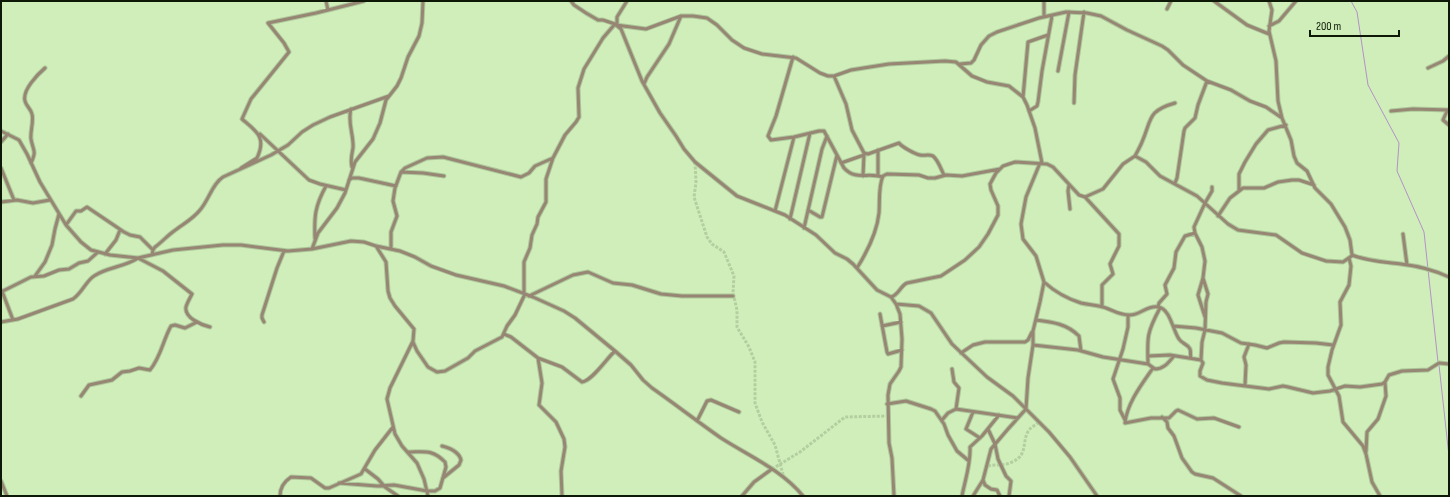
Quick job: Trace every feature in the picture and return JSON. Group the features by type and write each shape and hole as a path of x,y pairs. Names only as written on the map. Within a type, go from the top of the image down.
{"street":[{"path":"326,1 328,10"},
{"path":"346,190 326,186 309,180 278,150 242,119 251,99 289,52 284,43 268,23 316,14 364,1"},
{"path":"312,249 318,233 337,208 346,190 355,162 369,145 377,132 388,96 399,83 408,57 419,36 422,23 423,1"},
{"path":"571,1 583,12 598,20 646,29 681,16 707,18 718,25 738,45 750,51 773,56 798,58 820,73 828,76 834,76 851,70 889,64 951,61 960,64 971,63 981,45 989,36 997,32 1044,17 1069,12 1084,12 1103,17 1126,30 1162,46 1172,54 1178,62 1207,81 1231,90 1250,101 1266,107 1282,118"},
{"path":"413,341 417,351 426,365 432,370 441,372 466,360 475,351 494,342 504,334 507,326 515,315 526,294 524,262 530,248 532,235 537,224 538,217 546,202 546,179 553,158 565,135 579,117 578,88 584,69 603,38 616,24 617,17 627,1"},
{"path":"1044,1 1044,17"},
{"path":"1167,9 1171,1"},
{"path":"1214,1 1247,25 1269,34"},
{"path":"1269,1 1272,10 1269,34 1276,61 1277,94 1282,118 1286,125 1296,160 1307,171 1314,186 1331,204 1345,227 1350,240 1352,256"},
{"path":"1269,26 1279,21 1296,1"},
{"path":"1058,71 1069,12"},
{"path":"1074,103 1076,71 1083,30 1084,12"},
{"path":"644,85 647,77 669,44 681,16"},
{"path":"1029,111 1037,106 1038,102 1052,16"},
{"path":"616,24 621,29 637,72 660,113 684,149 695,162 737,196 775,211 822,239 835,253 847,259 857,268 877,290 891,297 896,304 901,322 901,367 890,384 887,404 894,496"},
{"path":"961,353 973,346 985,342 1025,342 1028,340 1033,331 1044,282 1036,256 1023,241 1021,227 1026,197 1041,163 1035,128 1023,97 1028,42 1048,35"},
{"path":"1428,68 1443,61 1449,56"},
{"path":"793,57 776,116 768,136 771,140 822,131 848,172 863,176 893,174 919,175 934,178 944,175 962,176 1000,169"},
{"path":"960,64 972,76 987,82 1009,86 1023,97"},
{"path":"31,163 35,153 31,136 33,115 24,100 24,96 34,78 46,68"},
{"path":"834,76 846,104 852,130 864,154 863,176"},
{"path":"1174,183 1177,178 1184,131 1195,118 1207,81"},
{"path":"152,255 153,250 171,233 191,220 211,195 218,180 267,158 288,145 302,132 313,125 351,109 388,96"},
{"path":"1085,197 1103,189 1123,164 1135,156 1142,143 1150,118 1165,106 1175,103"},
{"path":"349,116 351,109"},
{"path":"1391,111 1413,109 1448,110 1443,120 1449,125"},
{"path":"346,111 349,116 353,141 351,162 352,168"},
{"path":"1239,190 1239,174 1256,144 1268,130 1286,125"},
{"path":"1,131 19,140 50,200 66,225 80,242 86,247 105,254 138,258 163,271 192,294 186,309 190,316 197,322 210,327"},
{"path":"240,169 258,157 261,142 259,133"},
{"path":"790,219 810,133"},
{"path":"1,142 8,134"},
{"path":"804,228 826,136"},
{"path":"775,211 794,137"},
{"path":"841,163 899,143 903,148 919,155 930,155 934,158 944,175"},
{"path":"857,268 876,229 879,211 880,176 878,150"},
{"path":"808,210 822,217 837,155"},
{"path":"1135,156 1146,162 1160,176 1197,196 1218,216 1238,230 1276,235 1300,252 1315,258 1339,262 1352,256 1430,270 1449,277"},
{"path":"390,249 391,232 397,216 393,201 396,186 404,168 427,158 443,157 521,177 526,175 535,166 553,158"},
{"path":"891,297 896,295 902,286 907,283 941,276 965,260 979,247 998,215 998,206 990,184 991,180 1000,169 1015,162 1041,163 1054,167 1069,185 1085,197 1120,235 1119,246 1110,264 1113,274 1102,285 1102,307"},
{"path":"1,168 14,200"},
{"path":"401,172 444,176"},
{"path":"350,180 352,178 359,178 396,186"},
{"path":"1218,216 1230,198 1245,187 1264,188 1278,182 1292,180 1299,180 1314,186"},
{"path":"1069,185 1068,191 1070,209"},
{"path":"315,240 315,211 326,186"},
{"path":"1205,318 1198,295 1203,278 1205,261 1202,247 1195,233 1194,225 1212,191 1212,187"},
{"path":"1,202 14,200 33,203 50,200"},
{"path":"66,225 76,211 81,211 88,206 120,230 130,235 140,237 153,250"},
{"path":"35,276 52,246 59,214"},
{"path":"105,254 116,240 120,230"},
{"path":"1148,364 1147,349 1149,332 1159,307 1159,303 1167,294 1165,285 1174,268 1174,258 1185,236 1195,233"},
{"path":"1403,234 1406,265"},
{"path":"1,322 13,320 73,299 80,293 94,275 131,262 138,258 173,250 232,244 284,252 312,249 351,241 364,242 415,257 426,264 456,275 492,283 526,294 564,311 575,318 631,365 647,384 721,437 772,469 803,496"},
{"path":"376,246 386,262 388,291 390,298 414,329 413,341 388,393 388,399 393,427 399,442 415,460 422,474 428,496"},
{"path":"13,320 2,292 23,280 35,276 44,276 88,261 98,252"},
{"path":"264,322 262,315 277,268 284,252"},
{"path":"1349,258 1351,266 1349,285 1340,302 1341,325 1333,346 1328,371 1329,379 1341,401 1343,422 1363,446 1372,482 1380,496"},
{"path":"526,294 573,275 588,272 614,283 632,285 661,294 682,296 734,296"},
{"path":"1203,278 1208,294 1205,330 1202,342 1202,363 1199,375 1203,378 1222,383 1271,389 1283,386 1313,393 1336,390 1343,387 1360,387 1385,382"},
{"path":"1044,282 1081,303 1102,307 1122,315 1128,316 1137,314 1147,308 1159,307 1166,312 1178,339 1189,348 1191,358"},
{"path":"896,304 914,305 928,311 933,316 943,333 961,353 987,378 1013,396 1061,446 1097,496"},
{"path":"880,314 888,354 902,350"},
{"path":"1128,316 1128,327 1117,368 1113,377 1113,382 1120,398 1120,410 1125,423 1151,418 1170,418 1176,411 1180,411 1198,419 1214,418 1239,427"},
{"path":"1036,320 1058,323 1072,330 1080,336 1081,351"},
{"path":"81,396 89,385 112,380 122,372 138,368 150,370 158,358 165,336 171,326 174,325 185,328 197,322"},
{"path":"882,326 901,322"},
{"path":"1173,326 1226,334 1241,344 1249,344 1267,348 1284,342 1316,343 1333,346"},
{"path":"974,496 983,480 990,451 1026,410 1028,378 1033,345 1033,331"},
{"path":"504,334 511,337 538,358 562,367 580,381 585,382 615,351"},
{"path":"1245,385 1246,365 1244,357 1249,344"},
{"path":"1033,345 1081,351 1087,354 1148,364 1153,368 1161,368 1174,356"},
{"path":"1148,356 1174,356 1201,360"},
{"path":"538,358 542,383 539,405 556,422 564,439 564,454 561,471 562,496"},
{"path":"1366,454 1367,434 1379,417 1386,396 1385,382 1387,377 1392,374 1408,370 1428,370 1439,363 1449,364"},
{"path":"1125,420 1140,386 1153,368"},
{"path":"952,369 954,382 959,388 956,409"},
{"path":"697,420 707,402 711,400 739,412"},
{"path":"887,404 903,401 911,402 935,411 942,420 957,451 969,462"},
{"path":"942,420 948,413 956,409 1018,418"},
{"path":"973,412 966,429 980,438"},
{"path":"962,496 966,482 970,447 980,438 999,415"},
{"path":"1162,418 1167,421 1168,428 1174,436 1182,458 1192,472 1213,478 1240,496"},
{"path":"280,496 282,486 292,477 311,478 325,488 359,476 365,469 374,450 393,427"},
{"path":"988,429 995,444 999,461 1006,476 1011,481 1009,496"},
{"path":"442,446 454,451 461,460 459,465 443,478"},
{"path":"339,483 383,486 394,485 427,491 435,491 440,488 446,464 438,456 428,451 408,452"},
{"path":"365,469 378,479 383,486 398,496"},
{"path":"742,496 754,482 772,469"},
{"path":"983,480 985,485 991,489 997,490 1000,496"},
{"path":"1,481 7,496"}],"waterway":[{"path":"1351,1 1357,12 1368,85 1399,143 1397,171 1424,232 1438,362"},
{"path":"1439,365 1449,456"}],"tunnel":[{"path":"695,162 696,182 694,197 707,237 712,244 724,252 734,276 733,293 737,310 737,327 749,347 755,362 755,403 762,422 775,445 784,478"},
{"path":"772,469 800,452 845,417 888,416"},
{"path":"988,466 1006,464 1021,456 1029,430 1039,422"}]}
